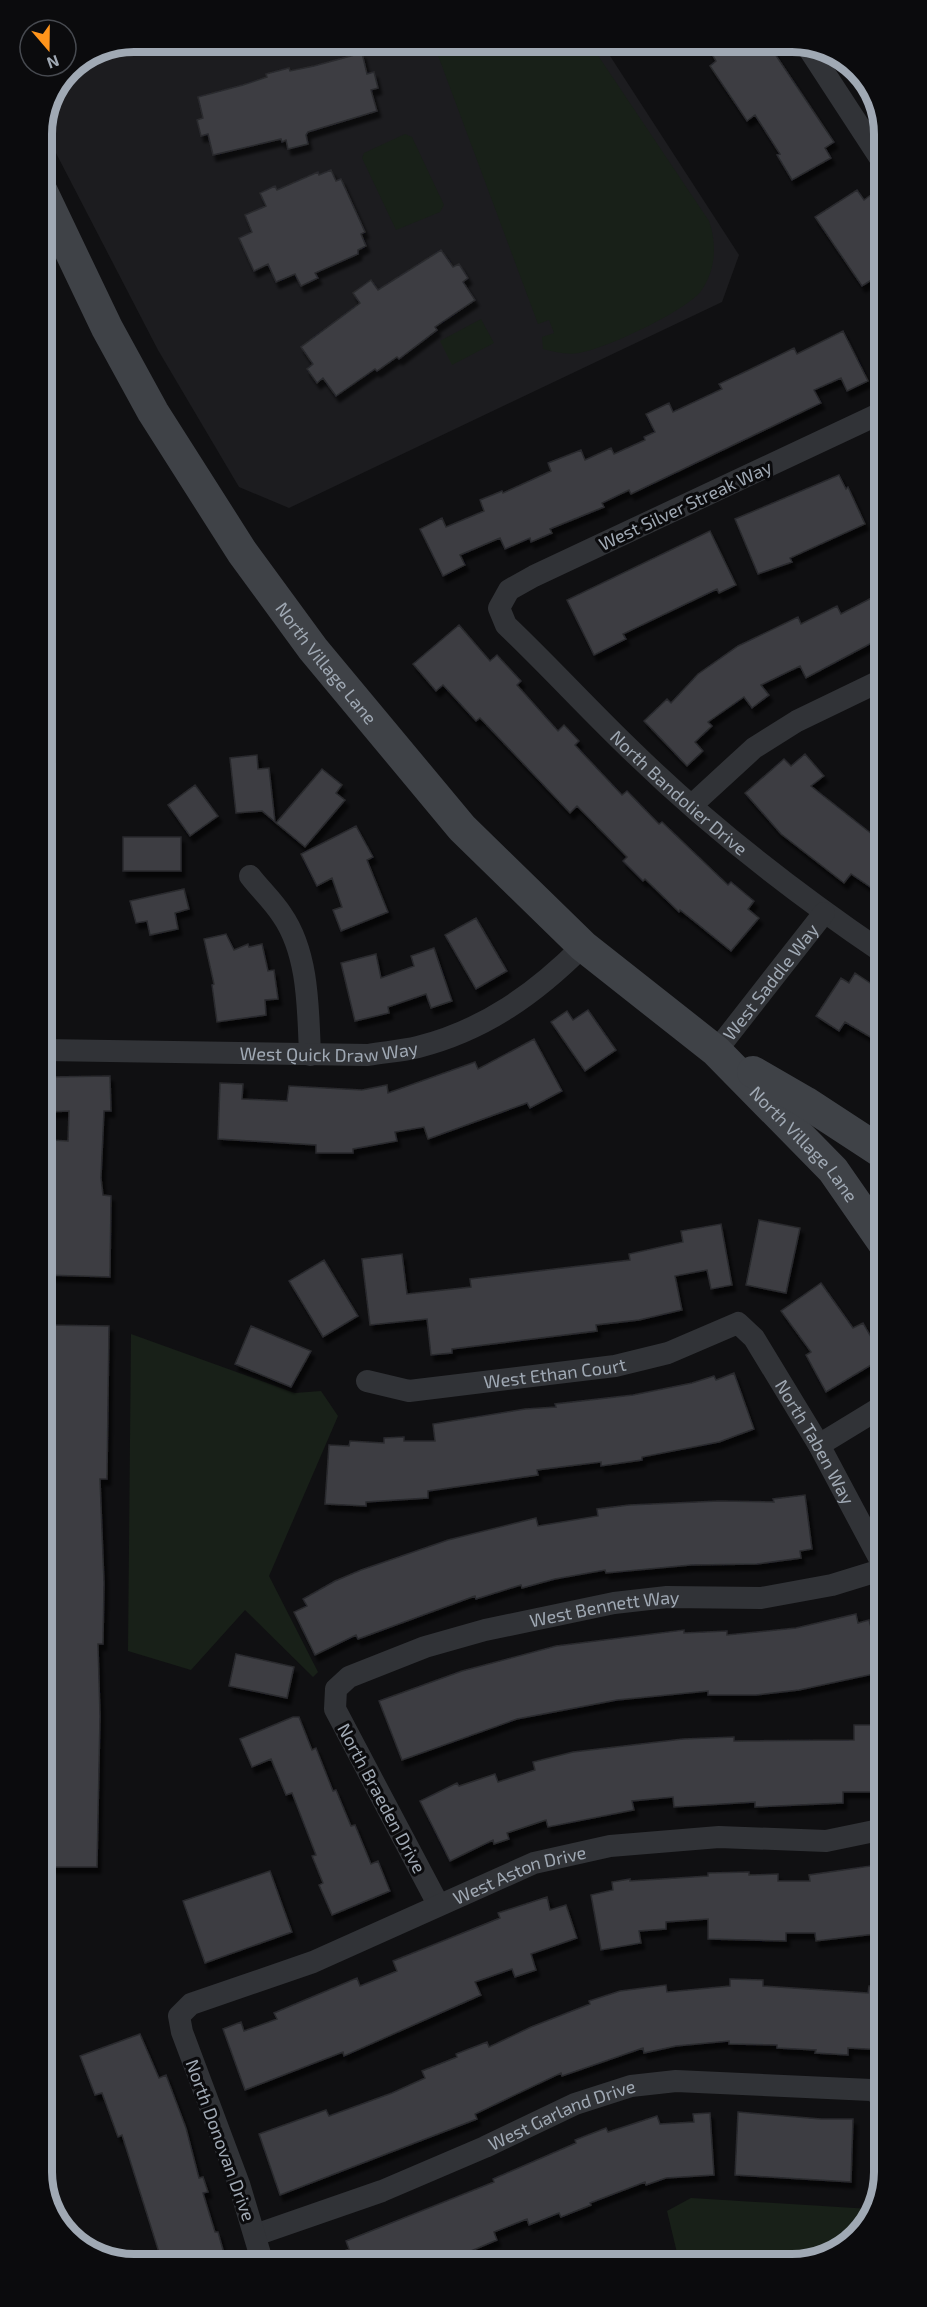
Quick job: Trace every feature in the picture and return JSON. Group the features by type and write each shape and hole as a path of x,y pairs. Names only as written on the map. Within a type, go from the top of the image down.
{"street":[{"path":"813,55 874,149"},
{"name":"North Village Lane","path":"53,215 107,328 153,412 249,561 313,649 462,828 584,946 716,1051 833,1170 874,1229"},
{"name":"West Silver Streak Way","path":"500,608 509,590 534,576 874,416"},
{"name":"North Bandolier Drive","path":"500,608 506,625 635,754 692,806 824,913 874,947"},
{"path":"692,806 754,748 797,721 874,684"},
{"path":"250,876 283,917 299,953 307,1004 310,1055"},
{"name":"West Saddle Way","path":"716,1051 824,913"},
{"name":"West Quick Draw Way","path":"53,1050 141,1049 368,1055 419,1047 465,1030 513,1006 547,982 584,946"},
{"name":"North Village Lane","path":"716,1051 805,1102 874,1147"},
{"name":"West Ethan Court","path":"367,1381 409,1391 615,1366 668,1353 738,1323"},
{"name":"North Taben Way","path":"738,1323 754,1338 819,1445 874,1549"},
{"path":"819,1445 874,1411"},
{"name":"West Bennett Way","path":"336,1689 349,1677 424,1647 484,1630 614,1603 667,1597 761,1598 832,1585 874,1571"},
{"name":"North Braeden Drive","path":"336,1689 335,1709 438,1905"},
{"name":"West Aston Drive","path":"179,2016 191,2004 313,1962 534,1863 610,1846 718,1837 826,1841 874,1831"},
{"name":"North Donovan Drive","path":"179,2016 182,2032 240,2184 260,2254"},
{"name":"West Garland Drive","path":"255,2235 382,2191 485,2147 575,2104 630,2086 676,2081 874,2092"}],"shaded area":[{"path":"437,53 596,53 709,221 714,248 710,274 701,291 679,309 607,344 574,354 543,349 542,337 554,333 549,320 538,324"},
{"path":"608,53 739,255 722,302 289,508 239,487 158,350 53,147 55,113 66,89 89,66 119,54"},
{"path":"405,134 412,137 444,205 440,212 396,230 362,158 364,153"},
{"path":"481,319 494,343 452,365 440,341"},
{"path":"131,1334 295,1393 321,1391 338,1416 269,1576 318,1672 313,1677 245,1610 191,1670 128,1651"},
{"path":"691,2198 865,2209 858,2222 838,2241 819,2250 803,2254 677,2254 667,2211"}],"building":[{"path":"362,53 367,74 374,72 378,88 371,90 377,111 308,132 306,135 308,144 288,149 286,140 282,142 281,139 213,155 208,134 201,136 197,120 203,118 198,97 267,77 266,74 289,68 290,71 314,66"},
{"path":"711,53 774,53 834,142 825,148 831,158 792,180 777,155 780,154 755,115 747,121 710,66 716,61"},
{"path":"331,170 336,181 341,179 365,232 361,234 366,246 358,250 358,254 315,273 318,278 301,286 295,274 276,282 268,264 254,271 239,238 252,232 245,215 266,206 260,193 275,186 277,190 318,172 319,175"},
{"path":"857,190 864,200 872,194 874,197 874,278 862,286 815,217"},
{"path":"441,250 453,267 459,264 468,278 463,282 475,300 435,327 437,330 399,359 397,357 377,371 375,369 336,396 323,378 317,383 307,369 313,364 301,347 360,303 353,293 371,280 378,290"},
{"path":"843,331 868,381 847,391 841,378 814,390 821,403 631,494 629,490 602,503 604,507 550,529 552,533 531,542 530,538 505,549 500,538 460,555 465,565 443,576 420,529 442,518 446,527 484,511 480,500 502,491 503,493 551,471 548,463 581,450 585,460 611,448 614,454 645,440 644,437 655,432 646,414 669,403 673,412 722,389 719,384 794,348 797,354"},
{"path":"839,475 846,489 848,487 865,524 790,558 792,562 758,574 735,519"},
{"path":"710,531 736,585 719,593 717,589 623,634 626,639 594,655 567,600"},
{"path":"874,597 874,642 806,678 800,666 761,685 769,695 752,708 744,697 708,722 712,726 695,742 703,751 687,766 644,721 667,699 671,703 698,674 738,646 798,617 801,624 837,606 841,614"},
{"path":"459,625 490,661 497,655 521,681 517,685 558,731 564,725 579,741 575,745 622,795 627,791 659,824 662,822 728,885 731,882 754,901 748,909 759,918 731,951 680,910 679,912 645,879 643,881 623,861 627,857 577,806 570,813 480,718 476,721 443,685 436,691 413,664"},
{"path":"805,754 824,776 811,786 874,836 874,890 851,874 844,883 781,834 745,793 784,759 791,766"},
{"path":"257,755 258,769 269,768 275,822 262,811 236,813 230,758"},
{"path":"322,769 342,785 336,793 345,800 305,847 276,823"},
{"path":"195,785 218,816 190,836 168,805"},
{"path":"356,826 373,857 367,860 388,912 341,931 333,910 342,907 332,878 317,886 301,854"},
{"path":"123,837 181,837 181,871 123,871"},
{"path":"184,889 189,909 175,913 178,929 150,935 147,921 136,923 130,901"},
{"path":"476,918 507,971 476,989 445,935"},
{"path":"226,934 234,950 248,944 249,947 262,944 268,971 274,970 278,999 265,1000 266,1015 217,1022 212,985 214,984 204,939"},
{"path":"434,948 452,1001 431,1008 426,994 388,1007 389,1013 355,1021 341,963 376,954 381,978 414,966 411,956"},
{"path":"855,973 874,986 874,1039 845,1022 839,1031 816,1016 841,978 849,983"},
{"path":"588,1010 616,1050 585,1071 551,1022 567,1011 573,1020"},
{"path":"534,1039 562,1091 530,1108 527,1103 428,1139 424,1127 395,1132 397,1141 353,1149 353,1153 316,1153 316,1145 218,1139 220,1083 243,1084 242,1099 287,1101 289,1086 362,1090 387,1085 388,1093 475,1062 478,1069"},
{"path":"110,1076 111,1111 104,1111 101,1178 103,1195 111,1196 110,1277 53,1275 53,1140 68,1141 69,1111 53,1112 53,1077"},
{"path":"759,1220 800,1228 786,1293 746,1285"},
{"path":"721,1224 732,1285 711,1289 707,1270 675,1276 682,1310 639,1320 596,1325 597,1331 452,1349 452,1353 431,1355 427,1319 370,1325 362,1259 402,1254 407,1294 471,1287 470,1279 630,1260 629,1254 683,1242 681,1231"},
{"path":"324,1260 358,1316 323,1337 289,1281"},
{"path":"821,1283 853,1328 863,1323 874,1342 874,1363 826,1392 806,1355 811,1352 781,1311"},
{"path":"53,1325 109,1326 107,1479 100,1479 104,1583 103,1644 98,1644 100,1716 97,1867 53,1867"},
{"path":"251,1326 311,1351 291,1387 235,1364"},
{"path":"734,1373 754,1429 719,1442 642,1457 642,1460 601,1466 601,1462 537,1470 538,1475 428,1491 428,1498 366,1502 366,1506 325,1504 329,1445 349,1446 350,1441 384,1443 384,1438 404,1437 404,1441 435,1441 433,1424 525,1409 556,1407 555,1404 633,1395 714,1376 716,1380"},
{"path":"805,1495 812,1549 800,1551 801,1558 757,1564 691,1565 606,1573 605,1570 555,1579 522,1588 521,1585 476,1599 475,1596 358,1639 356,1635 315,1655 294,1612 307,1606 303,1599 361,1570 448,1540 536,1518 538,1526 598,1516 597,1509 629,1505 719,1501 774,1502 773,1499"},
{"path":"856,1614 858,1623 869,1620 874,1639 874,1674 799,1690 756,1695 708,1695 708,1691 617,1700 517,1719 402,1760 379,1701 462,1671 556,1646 684,1630 684,1633 727,1631 727,1635 796,1628"},
{"path":"236,1654 294,1667 287,1698 229,1686"},
{"path":"293,1717 299,1717 312,1750 316,1748 333,1791 336,1790 351,1826 355,1825 371,1864 378,1861 390,1891 332,1915 319,1885 323,1883 312,1856 316,1855 292,1793 286,1795 271,1759 252,1767 240,1739"},
{"path":"854,1725 874,1725 874,1792 843,1792 843,1803 755,1807 755,1802 674,1807 673,1797 632,1801 634,1810 548,1827 546,1820 507,1833 509,1839 494,1844 493,1840 450,1861 420,1801 457,1783 459,1786 495,1774 498,1782 535,1770 533,1762 573,1752 683,1739 734,1737 734,1741 854,1740"},
{"path":"874,1865 874,1934 816,1941 815,1933 786,1933 786,1941 708,1939 708,1919 666,1922 666,1929 639,1931 641,1943 601,1950 591,1895 613,1890 612,1882 630,1879 630,1881 708,1876 708,1873 749,1872 749,1875 778,1874 778,1881 810,1881 809,1875"},
{"path":"270,1871 292,1932 205,1963 183,1901"},
{"path":"547,1897 550,1910 566,1905 577,1938 531,1954 536,1970 515,1977 512,1969 475,1982 481,1995 344,2056 343,2052 245,2090 223,2029 241,2022 244,2031 277,2019 274,2013 357,1978 360,1986 397,1971 393,1961 500,1918 498,1913"},
{"path":"730,1979 763,1980 763,1986 868,1993 869,1986 874,1986 874,2049 848,2048 848,2055 815,2053 816,2050 777,2048 777,2045 729,2044 729,2041 676,2046 644,2053 643,2048 562,2076 561,2073 475,2114 477,2119 280,2195 259,2134 326,2110 329,2116 392,2093 425,2078 422,2071 457,2057 456,2054 487,2042 489,2047 531,2027 590,2004 589,2001 620,1991 666,1985 667,1992 730,1986"},
{"path":"140,2034 159,2078 166,2075 186,2128 199,2178 203,2177 208,2192 203,2193 224,2254 160,2254 122,2135 118,2137 102,2093 95,2095 80,2056"},
{"path":"738,2112 821,2119 853,2119 851,2182 735,2175"},
{"path":"710,2113 714,2175 666,2178 646,2185 645,2182 561,2217 559,2213 529,2225 527,2219 494,2232 497,2240 464,2254 338,2254 349,2249 346,2241 494,2182 493,2179 576,2143 575,2140 606,2128 608,2132 657,2116 660,2124 694,2122 693,2114"}]}
